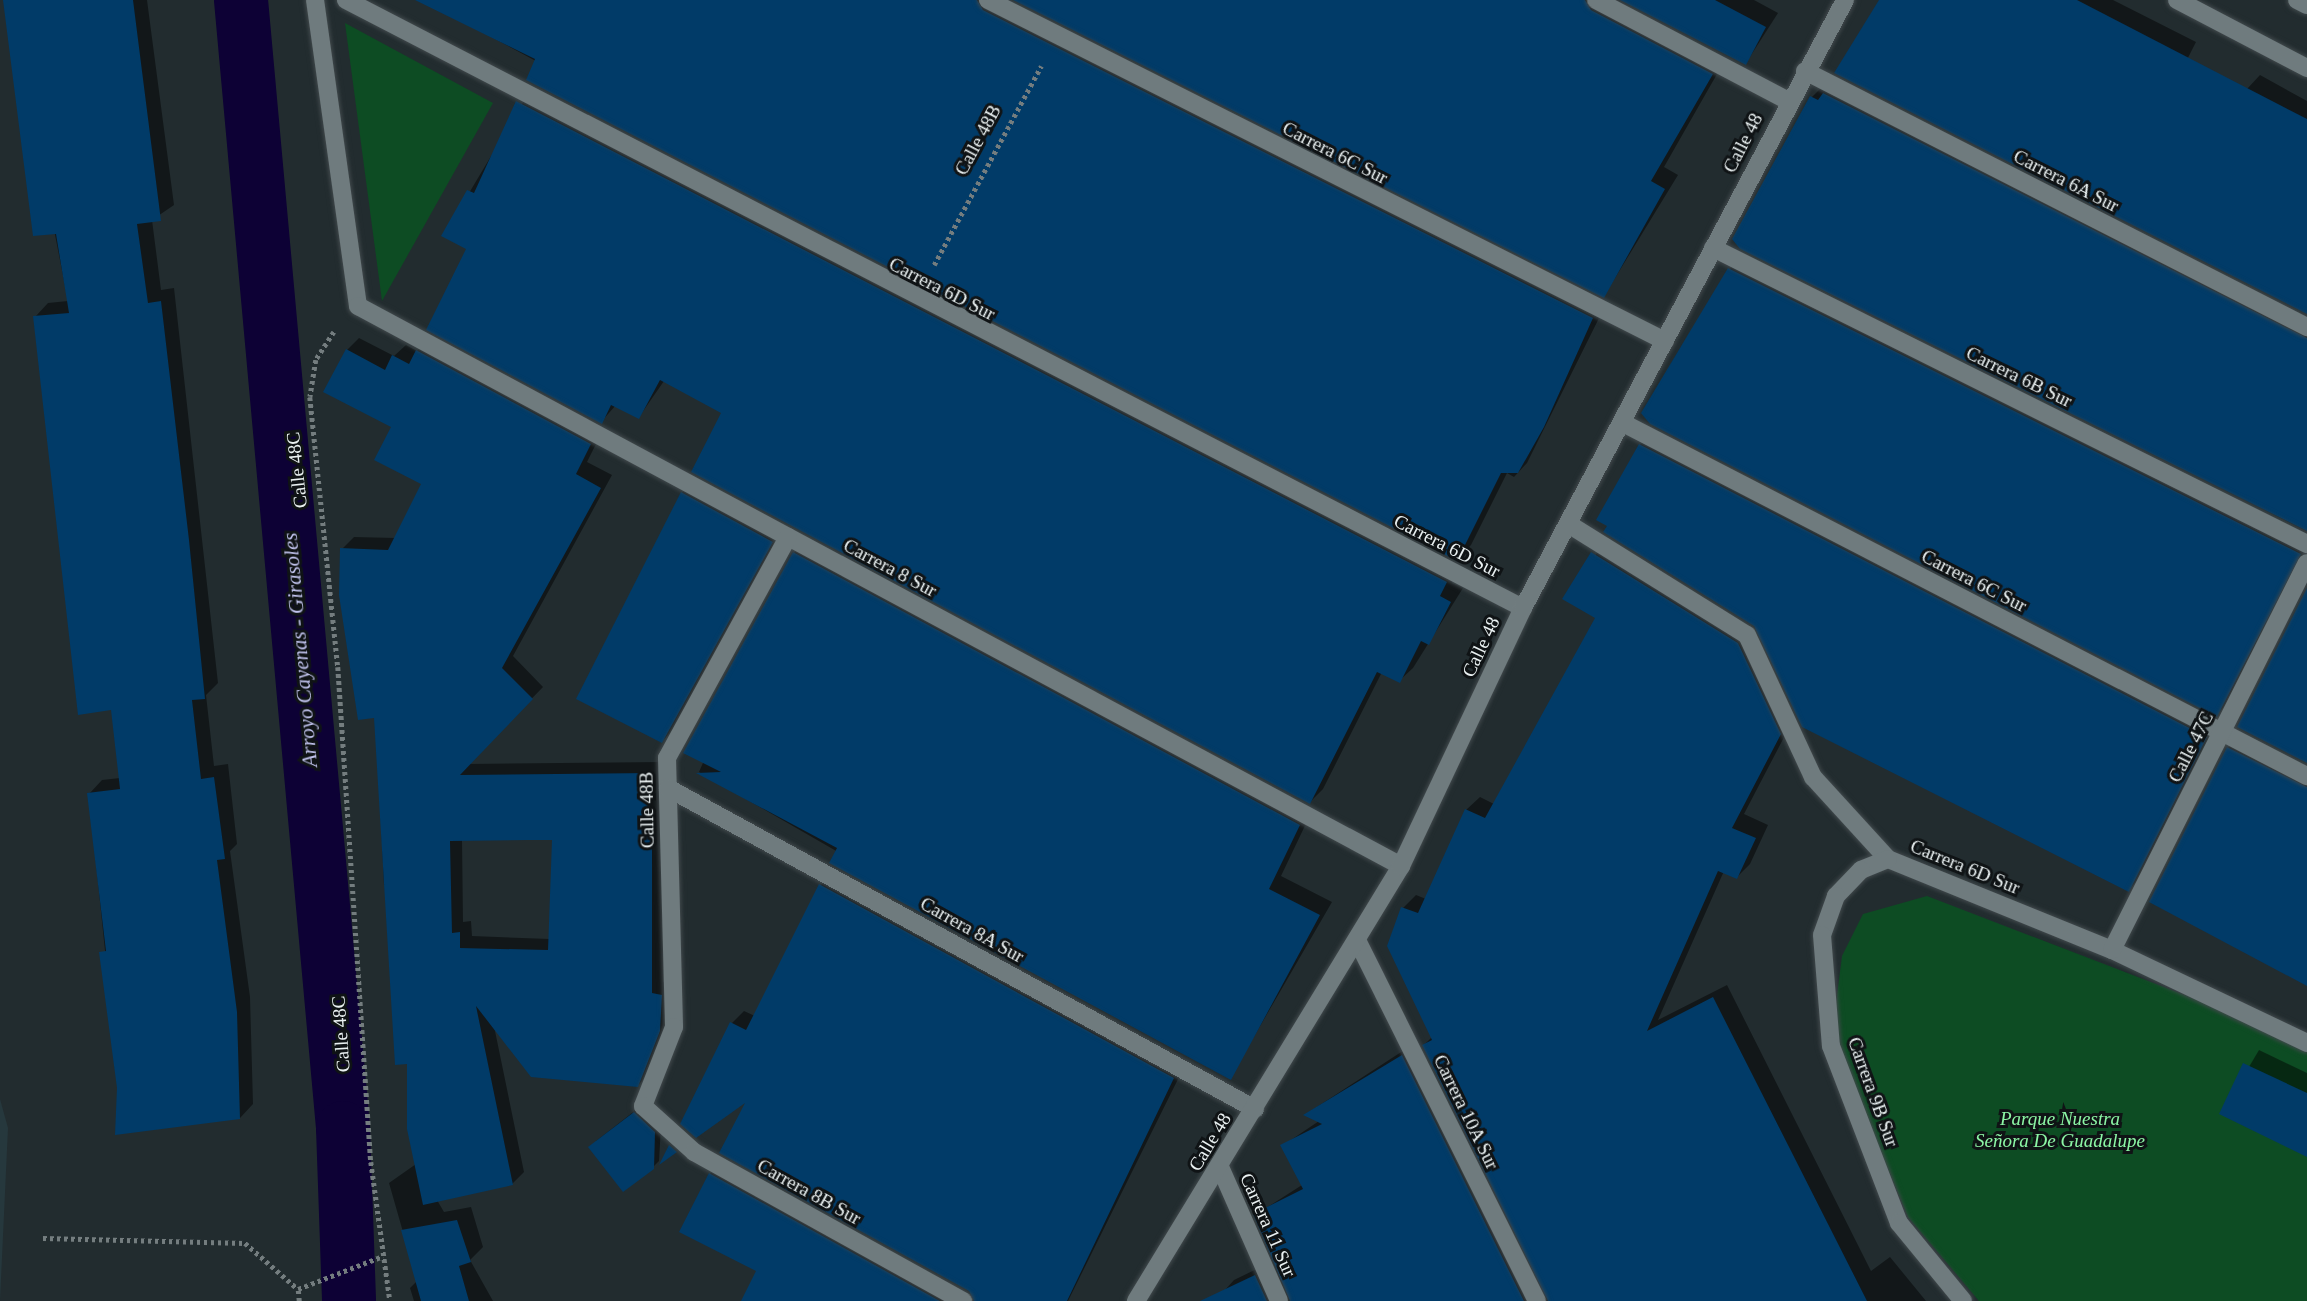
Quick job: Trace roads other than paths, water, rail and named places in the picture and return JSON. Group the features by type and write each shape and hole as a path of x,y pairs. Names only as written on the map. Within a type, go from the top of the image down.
{"street":[{"name":"Carrera 8 Sur","path":"315,0 358,306 1401,866"},
{"name":"Carrera 6D Sur","path":"346,0 916,299 1523,608"},
{"name":"Carrera 6C Sur","path":"988,0 1665,341"},
{"path":"1596,0 1788,101"},
{"name":"Calle 48","path":"1136,1301 1358,942 1401,866 1523,608 1570,525 1788,101 1845,0"},
{"path":"2177,0 2307,68"},
{"path":"2297,0 2307,5"},
{"name":"Carrera 6A Sur","path":"1805,71 2307,327"},
{"name":"Carrera 6B Sur","path":"1713,248 2307,544"},
{"name":"Carrera 6C Sur","path":"1623,422 2307,776"},
{"name":"Carrera 6D Sur","path":"1570,525 1748,635 1814,777 1888,859 2112,950 2307,1043"},
{"name":"Calle 48B","path":"643,1106 674,1027 667,758 788,537"},
{"name":"Calle 47C","path":"2112,950 2307,563"},
{"name":"Carrera 8A Sur","path":"668,788 1255,1109"},
{"name":"Carrera 9B Sur","path":"1888,859 1861,870 1836,896 1822,935 1832,1046 1899,1223 1963,1301"},
{"name":"Carrera 10A Sur","path":"1358,942 1536,1301"},
{"name":"Carrera 8B Sur","path":"643,1106 694,1152 963,1301"},
{"name":"Carrera 11 Sur","path":"1220,1167 1279,1301"}],"waterway":[{"name":"Arroyo Cayenas - Girasoles","path":"241,0 343,1128 349,1301"}],"park label":[{"name":"Parque Nuestra Señora De Guadalupe","path":"2060,1130"}]}
